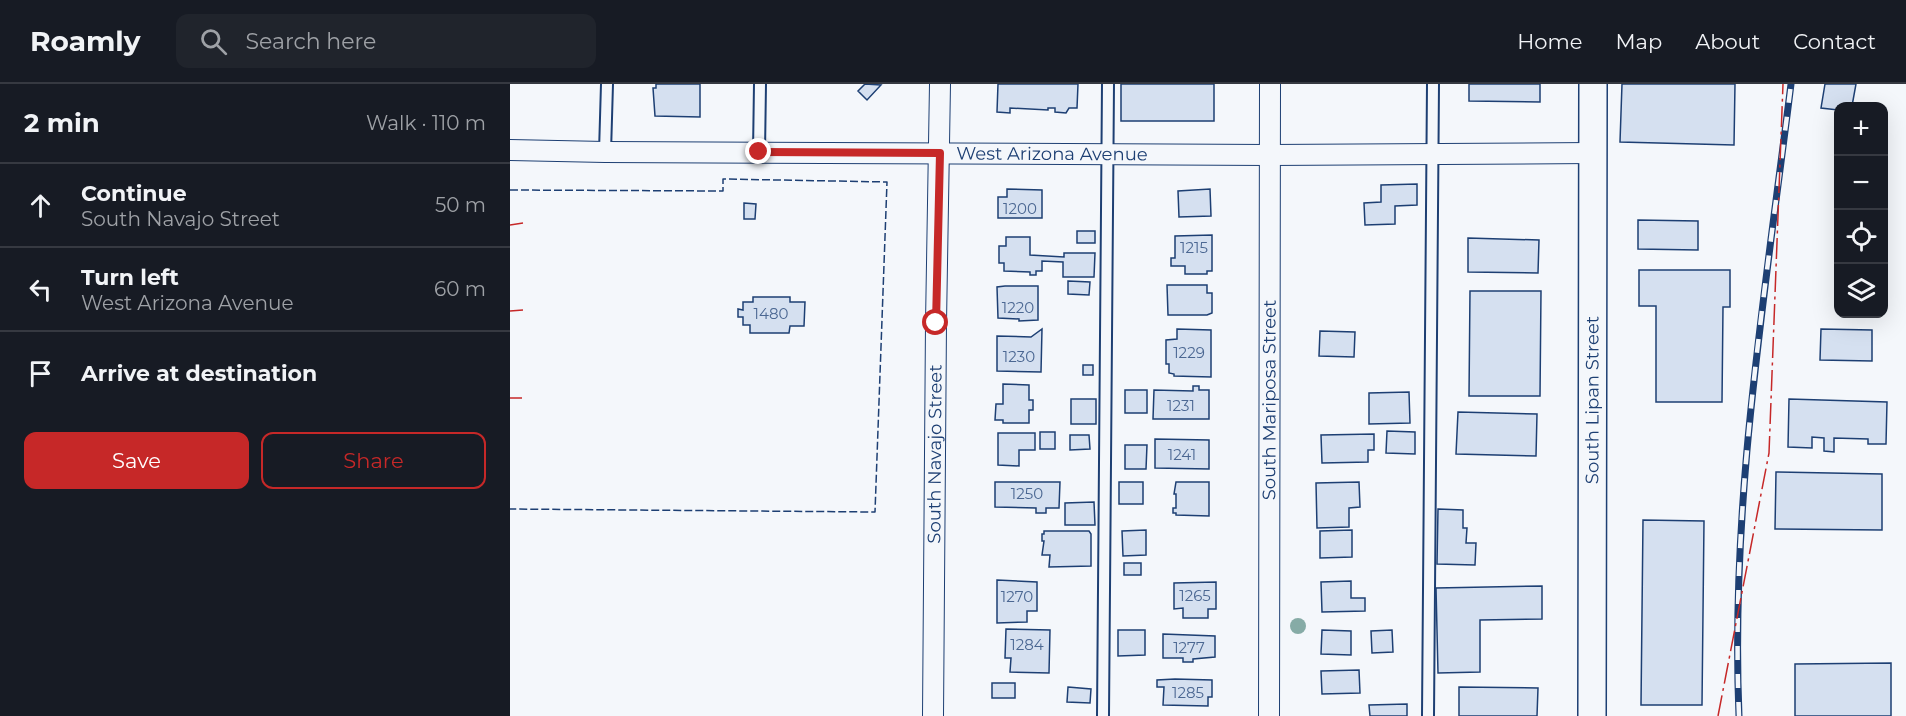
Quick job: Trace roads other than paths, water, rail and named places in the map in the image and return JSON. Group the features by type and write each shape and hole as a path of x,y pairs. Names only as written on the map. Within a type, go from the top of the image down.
{"street":[{"name":"South Navajo Street","path":"933,716 940,84"},
{"name":"South Mariposa Street","path":"1269,84 1269,716"},
{"name":"South Lipan Street","path":"1592,716 1593,84"},
{"name":"West Arizona Avenue","path":"510,150 1269,155 1593,153"}],"lane":[{"path":"605,152 607,84"},
{"path":"759,152 760,84"},
{"path":"1103,716 1108,84"},
{"path":"1428,716 1433,84"}],"railway":[{"path":"1739,716 1740,557 1745,478 1761,320 1791,84"}]}
